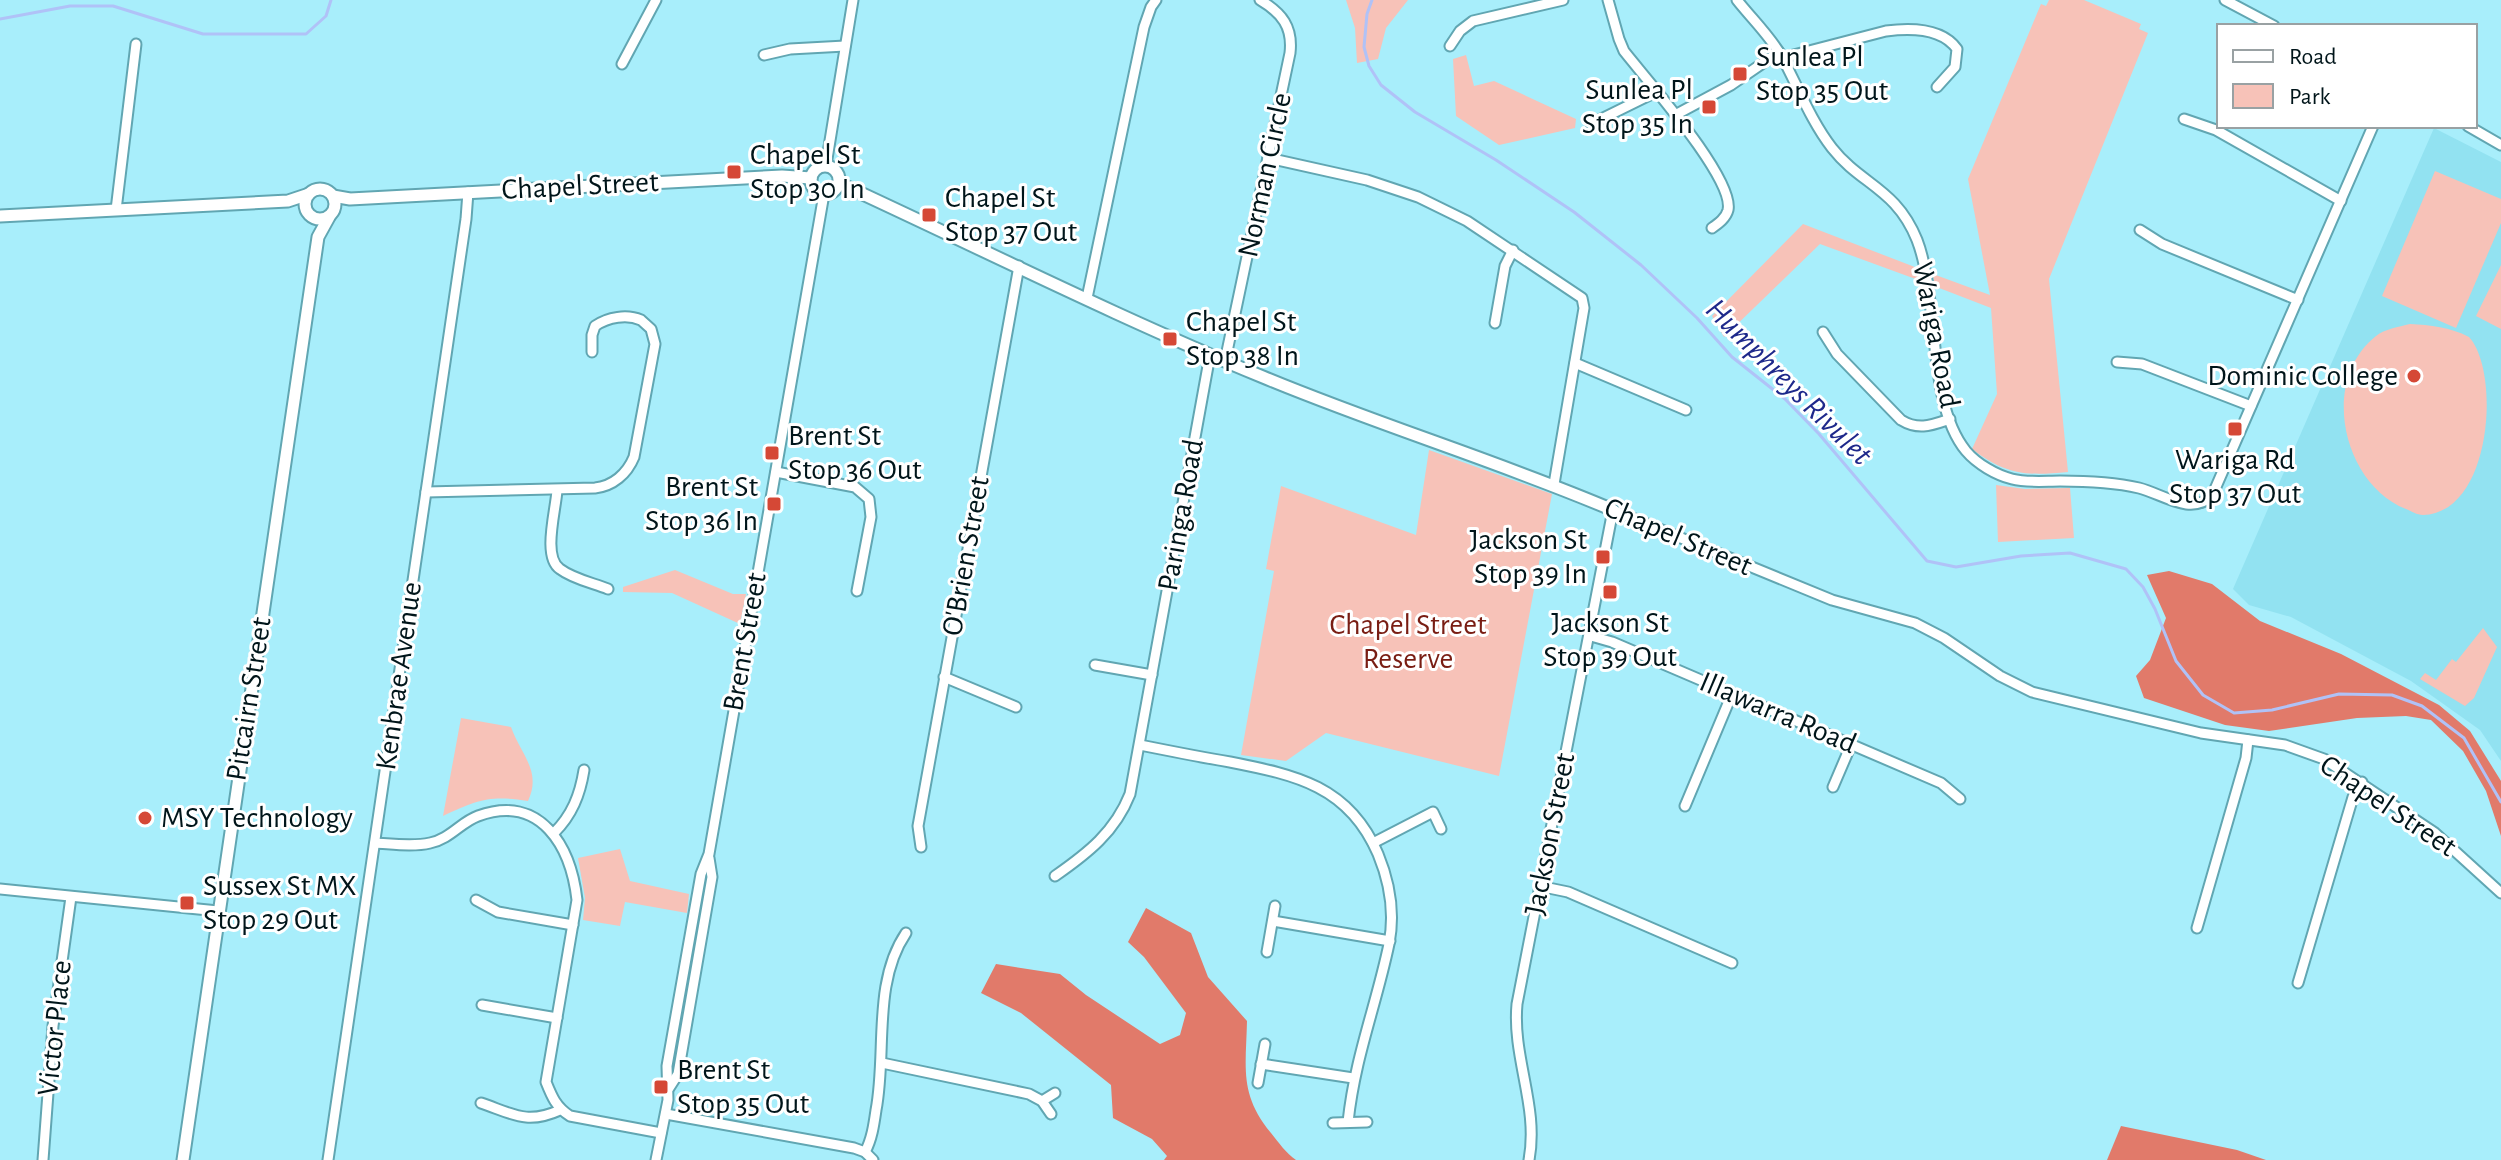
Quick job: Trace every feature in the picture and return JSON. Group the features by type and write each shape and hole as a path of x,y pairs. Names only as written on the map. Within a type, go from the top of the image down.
{"street":[{"path":"622,64 656,0"},
{"path":"826,165 853,0"},
{"path":"1087,298 1144,27 1156,0"},
{"name":"Norman Circle","path":"1225,361 1291,44 1285,20 1260,0"},
{"path":"1450,46 1460,31 1473,21 1563,0"},
{"path":"1608,0 1624,51 1701,147 1727,196 1728,212 1712,228"},
{"name":"Wariga Road","path":"1737,0 1780,55 1833,149 1847,164 1888,195 1911,227 1926,275 1950,419 1966,450 1985,466 2005,477 2021,481 2116,484 2196,505 2207,500 2215,490 2372,128"},
{"path":"2225,0 2270,24"},
{"path":"1677,114 1780,55 1901,29 1927,32 1948,39 1957,49 1955,67 1937,87"},
{"path":"116,210 136,44"},
{"path":"764,55 790,49 845,46"},
{"path":"1591,124 1656,92"},
{"path":"2184,119 2216,130 2341,201"},
{"path":"2471,128 2501,145"},
{"path":"1268,158 1356,177 1406,193 1467,221 1582,298 1584,308 1554,484"},
{"path":"826,165 835,170 839,183 835,190 824,194 812,187 811,178 818,167 826,165"},
{"name":"Chapel Street","path":"333,196 350,199 767,177 811,178"},
{"name":"Chapel Street","path":"839,183 1210,355 1298,391 1554,484 1832,600 1915,623 1944,638 2000,676 2032,692 2201,733 2285,745 2308,752 2336,765 2445,841 2501,893"},
{"path":"0,216 288,201 322,189 333,196 332,213"},
{"name":"Kenbrae Avenue","path":"328,1160 468,192"},
{"path":"309,194 306,203 309,214"},
{"name":"Brent Street","path":"656,1160 666,1114 669,1088 667,1066 701,874 709,854 824,194"},
{"path":"288,201 319,219 350,199"},
{"name":"Pitcairn Street","path":"183,1160 318,237 332,213"},
{"name":"Pitcairn Street","path":"309,214 318,237"},
{"path":"2140,230 2162,244 2298,300"},
{"path":"1495,323 1505,266 1513,250"},
{"name":"O'Brien Street","path":"921,847 918,826 1019,266"},
{"path":"426,492 603,487 625,473 634,457 655,344 651,329 635,317 605,320 593,331 592,352"},
{"path":"1823,332 1837,354 1901,420 1923,427 1950,419"},
{"name":"Paringa Road","path":"1055,876 1091,850 1117,821 1130,794 1210,355"},
{"path":"2117,362 2142,364 2251,406"},
{"path":"1575,363 1686,410"},
{"path":"776,472 855,487 869,499 871,517 857,591"},
{"path":"557,490 552,560 561,570 608,589"},
{"name":"Jackson Street","path":"1529,1160 1531,1112 1518,1052 1515,1020 1613,510"},
{"name":"Illawarra Road","path":"1591,636 1612,642 1941,783 1960,799"},
{"path":"1095,665 1152,675"},
{"path":"944,677 1016,707"},
{"path":"1685,806 1732,694"},
{"path":"2197,928 2246,758 2248,740"},
{"path":"1140,745 1300,778 1329,793 1343,805 1373,843 1387,878 1391,898 1390,941 1353,1078 1348,1122"},
{"path":"1833,787 1851,745"},
{"path":"554,833 567,821 577,800 584,770"},
{"path":"2298,983 2353,797 2362,782"},
{"path":"1373,843 1431,807 1441,829"},
{"path":"375,843 429,844 446,838 475,817 512,811 527,814 554,833 567,853 575,876 577,900 546,1082 560,1110 570,1116 661,1133"},
{"path":"1539,886 1568,892 1732,963"},
{"path":"0,889 218,911"},
{"name":"Victor Place","path":"43,1160 53,1026 71,897"},
{"path":"476,900 498,912 573,925"},
{"path":"1267,952 1275,906"},
{"path":"1273,921 1390,941"},
{"path":"865,1152 872,1136 882,1063 884,1009 890,969 906,933"},
{"path":"482,1005 557,1018"},
{"path":"1258,1083 1265,1044"},
{"path":"882,1063 1029,1094 1042,1101 1051,1114"},
{"path":"1261,1064 1353,1078"},
{"path":"1042,1101 1055,1093"},
{"path":"481,1103 531,1119 543,1118 560,1110"},
{"path":"666,1114 865,1152 873,1160"},
{"path":"1333,1123 1367,1122"}],"shaded area":[{"name":"Dominic College","path":"2434,128 2501,162 2501,761 2480,730 2411,681 2291,617 2249,605 2233,589"},
{"path":"2169,571 2212,584 2260,621 2341,654 2439,705 2470,731 2501,781 2501,836 2486,791 2463,751 2431,720 2406,716 2357,718 2269,731 2225,725 2144,698 2136,676 2150,660 2166,618 2147,575"},
{"path":"1146,908 1191,933 1208,977 1247,1021 1249,1093 1261,1119 1296,1160 1164,1160 1167,1156 1152,1139 1113,1118 1111,1085 1021,1013 981,993 996,964 1060,974 1160,1044 1180,1035 1186,1013 1144,957 1128,942"},
{"path":"2121,1126 2237,1150 2266,1160 2107,1160"}],"green space":[{"path":"1346,0 1408,0 1386,28 1378,59 1357,63 1355,28"},
{"path":"2049,0 2084,0 2141,24 2139,29 2148,33 2049,279 2068,472 2040,474 2006,469 1972,449 1997,394 1991,308 1934,286 1933,274 1990,295 1968,179 2041,4 2046,6"},
{"path":"1466,55 1474,86 1494,81 1576,119 1575,128 1499,145 1456,116 1453,59"},
{"path":"2435,171 2501,199 2501,223 2456,328 2382,296"},
{"path":"1803,224 1920,269 1921,281 1820,244 1724,337 1712,316"},
{"path":"2501,265 2501,329 2476,316"},
{"path":"2410,324 2440,327 2469,337 2479,355 2487,408 2484,438 2476,467 2464,491 2446,508 2423,515 2384,496 2367,478 2354,455 2346,430 2344,404 2348,378 2358,355 2376,336"},
{"name":"Chapel Street Reserve","path":"1429,450 1552,494 1499,776 1326,733 1286,761 1241,755 1274,571 1266,569 1281,486 1416,535"},
{"path":"1996,485 2025,489 2070,488 2074,538 1998,542"},
{"path":"675,570 733,594 746,594 740,624 672,593 623,592 623,587"},
{"path":"2483,628 2497,647 2474,698 2465,706 2420,679 2425,673 2436,680 2452,659 2456,662"},
{"path":"461,718 511,727 531,772 533,781 528,801 484,800 443,816"},
{"path":"620,849 630,881 689,894 687,913 625,902 620,926 583,920 585,898 578,858"}],"waterway":[{"name":"Humphreys Rivulet","path":"0,19 70,6 113,6 203,34 306,34 326,16 331,0"},
{"name":"Humphreys Rivulet","path":"1372,0 1367,14 1364,47 1369,66 1381,85 1415,112 1496,160 1574,212 1641,265 1697,318 1732,357 1785,399 1819,434 1927,561 1956,567 2021,556 2070,553 2126,569 2143,587 2155,609 2176,661 2203,695 2234,713 2272,710 2339,694 2392,695 2422,706 2464,738 2501,802"}],"place":[{"name":"Sunlea Pl Stop 35 Out","path":"1740,74"},
{"name":"Sunlea Pl Stop 35 In","path":"1709,107"},
{"name":"Chapel St Stop 30 In","path":"734,172"},
{"name":"Chapel St Stop 37 Out","path":"929,215"},
{"name":"Chapel St Stop 38 In","path":"1170,339"},
{"name":"Dominic College","path":"2414,376"},
{"name":"Wariga Rd Stop 37 Out","path":"2235,429"},
{"name":"Brent St Stop 36 Out","path":"772,453"},
{"name":"Brent St Stop 36 In","path":"774,504"},
{"name":"Jackson St Stop 39 In","path":"1603,557"},
{"name":"Jackson St Stop 39 Out","path":"1610,592"},
{"name":"MSY Technology","path":"145,818"},
{"name":"Sussex St MX Stop 29 Out","path":"187,903"},
{"name":"Brent St Stop 35 Out","path":"661,1087"}]}
